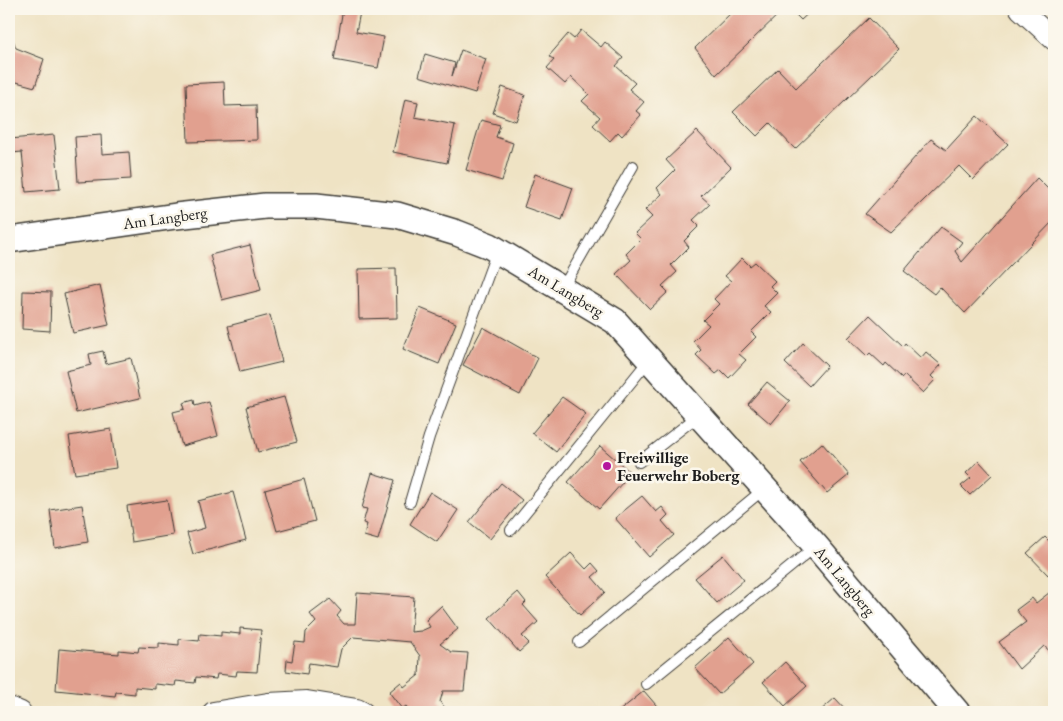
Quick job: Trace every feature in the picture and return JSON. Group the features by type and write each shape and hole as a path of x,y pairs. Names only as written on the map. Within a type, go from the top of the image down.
{"street":[{"path":"1020,9 1054,40"},
{"name":"Am Langberg","path":"9,240 176,216 265,206 316,206 397,215 457,233 498,250 615,321 816,546 957,712"},
{"path":"213,712 268,703 307,701 357,709 363,712"},
{"path":"9,707 21,712"}],"lane":[{"path":"562,289 633,166"},
{"path":"410,502 429,436 498,250"},
{"path":"511,530 649,359"},
{"path":"639,462 699,415"},
{"path":"579,642 764,488"},
{"path":"646,684 816,546"}],"building":[{"path":"160,9 194,9 194,13 160,14"},
{"path":"343,9 360,12 356,32 384,37 378,68 334,60"},
{"path":"735,9 784,9 716,75 695,48"},
{"path":"790,9 813,9 801,20"},
{"path":"869,18 899,49 795,149 770,123 757,136 733,112 778,69 796,88"},
{"path":"9,29 16,48 44,59 35,87 9,80"},
{"path":"581,30 601,47 605,42 623,58 616,66 635,83 629,89 644,102 636,111 641,115 622,136 618,132 610,141 593,125 600,117 582,101 589,94 571,77 565,84 547,68 554,60 549,56 568,34 574,39"},
{"path":"461,50 486,59 475,93 419,76 425,54 455,63 452,76"},
{"path":"224,82 225,106 256,105 257,140 188,142 186,84"},
{"path":"502,87 525,95 516,121 493,113"},
{"path":"405,99 418,102 415,117 455,125 447,163 393,152"},
{"path":"977,116 1008,144 973,180 959,166 891,232 865,214 931,139 946,150"},
{"path":"481,120 500,125 496,137 513,143 502,181 466,170"},
{"path":"697,131 731,167 701,196 710,204 693,220 699,226 684,241 689,247 671,265 677,272 662,286 668,292 650,309 616,274 631,260 626,254 641,239 635,233 652,217 645,210 662,194 657,188 675,170 666,160"},
{"path":"54,135 60,189 26,192 22,152 11,153 10,139"},
{"path":"101,135 102,154 129,152 131,179 78,182 75,137"},
{"path":"535,174 573,188 562,220 524,207"},
{"path":"1037,178 1054,195 1054,220 965,313 940,287 934,294 904,271 941,227 962,242 955,251 962,262"},
{"path":"9,183 12,202 9,202"},
{"path":"250,245 261,290 222,300 210,255"},
{"path":"742,258 750,266 755,262 775,281 770,286 777,293 764,306 771,312 751,332 756,337 739,354 746,360 729,378 721,370 716,374 696,355 701,350 693,341 709,325 703,320 719,304 714,299 731,281 725,276"},
{"path":"396,268 397,318 359,319 358,269"},
{"path":"100,285 109,325 73,333 64,294"},
{"path":"23,291 51,292 50,331 22,329"},
{"path":"420,308 456,323 439,364 403,349"},
{"path":"270,315 282,362 240,372 228,326"},
{"path":"870,315 903,346 905,343 921,358 926,352 941,365 931,376 935,380 923,393 904,375 902,378 886,363 884,366 870,353 867,356 848,338"},
{"path":"483,327 538,358 520,395 463,365"},
{"path":"803,343 827,366 809,386 785,363"},
{"path":"103,351 106,364 131,358 140,398 76,413 66,371 91,365 89,354"},
{"path":"767,382 790,401 771,424 748,404"},
{"path":"284,397 297,442 258,452 246,407"},
{"path":"562,397 586,414 556,452 532,433"},
{"path":"194,400 195,406 209,402 218,436 182,446 173,412 185,409 183,403"},
{"path":"111,429 116,468 75,474 69,436"},
{"path":"822,443 849,475 827,493 800,462"},
{"path":"600,446 631,473 599,509 568,482"},
{"path":"979,461 992,475 970,495 961,486 971,478 966,473"},
{"path":"372,473 395,480 378,540 364,536 367,524 363,523 367,509 362,508"},
{"path":"304,479 315,521 277,531 265,490"},
{"path":"501,483 522,500 490,539 469,522"},
{"path":"233,492 246,540 193,554 187,533 205,528 198,501"},
{"path":"430,492 458,510 437,542 410,524"},
{"path":"642,496 656,512 662,507 668,515 662,521 674,535 649,557 615,518"},
{"path":"167,500 173,535 132,542 127,506"},
{"path":"82,505 88,542 55,548 50,510"},
{"path":"1045,537 1054,546 1054,569 1048,575 1027,553"},
{"path":"571,553 586,569 592,563 599,571 592,577 605,592 580,615 545,577"},
{"path":"723,555 744,580 717,603 695,578"},
{"path":"1054,589 1054,653 1044,646 1019,669 999,642 1026,622 1016,610 1032,598 1036,603"},
{"path":"518,592 526,602 523,605 538,622 522,636 529,643 519,652 489,618"},
{"path":"357,593 414,597 411,632 421,631 430,627 426,620 441,606 458,629 440,644 451,652 468,653 464,691 443,691 440,702 447,710 444,712 411,712 406,706 402,709 389,692 401,682 404,687 419,675 420,656 410,642 353,637 341,649 337,667 309,663 307,674 286,671 287,660 292,661 295,642 305,643 306,632 316,622 310,614 330,599 341,611 337,616 344,624 355,624"},
{"path":"240,628 261,630 257,672 237,671 236,676 217,674 216,679 196,677 195,683 176,681 175,686 155,684 155,689 135,687 135,694 116,692 115,696 56,690 59,649 119,654 119,650 138,652 139,647 159,648 159,643 179,645 179,639 199,641 200,634 221,636 221,632 240,634"},
{"path":"729,637 753,664 719,694 695,668"},
{"path":"785,662 807,686 785,706 763,682"},
{"path":"644,691 662,712 618,712"},
{"path":"835,698 848,712 819,712"}],"waterway":[{"path":"1037,9 1050,21"}],"place":[{"name":"Freiwillige Feuerwehr Boberg","path":"607,466"}]}
